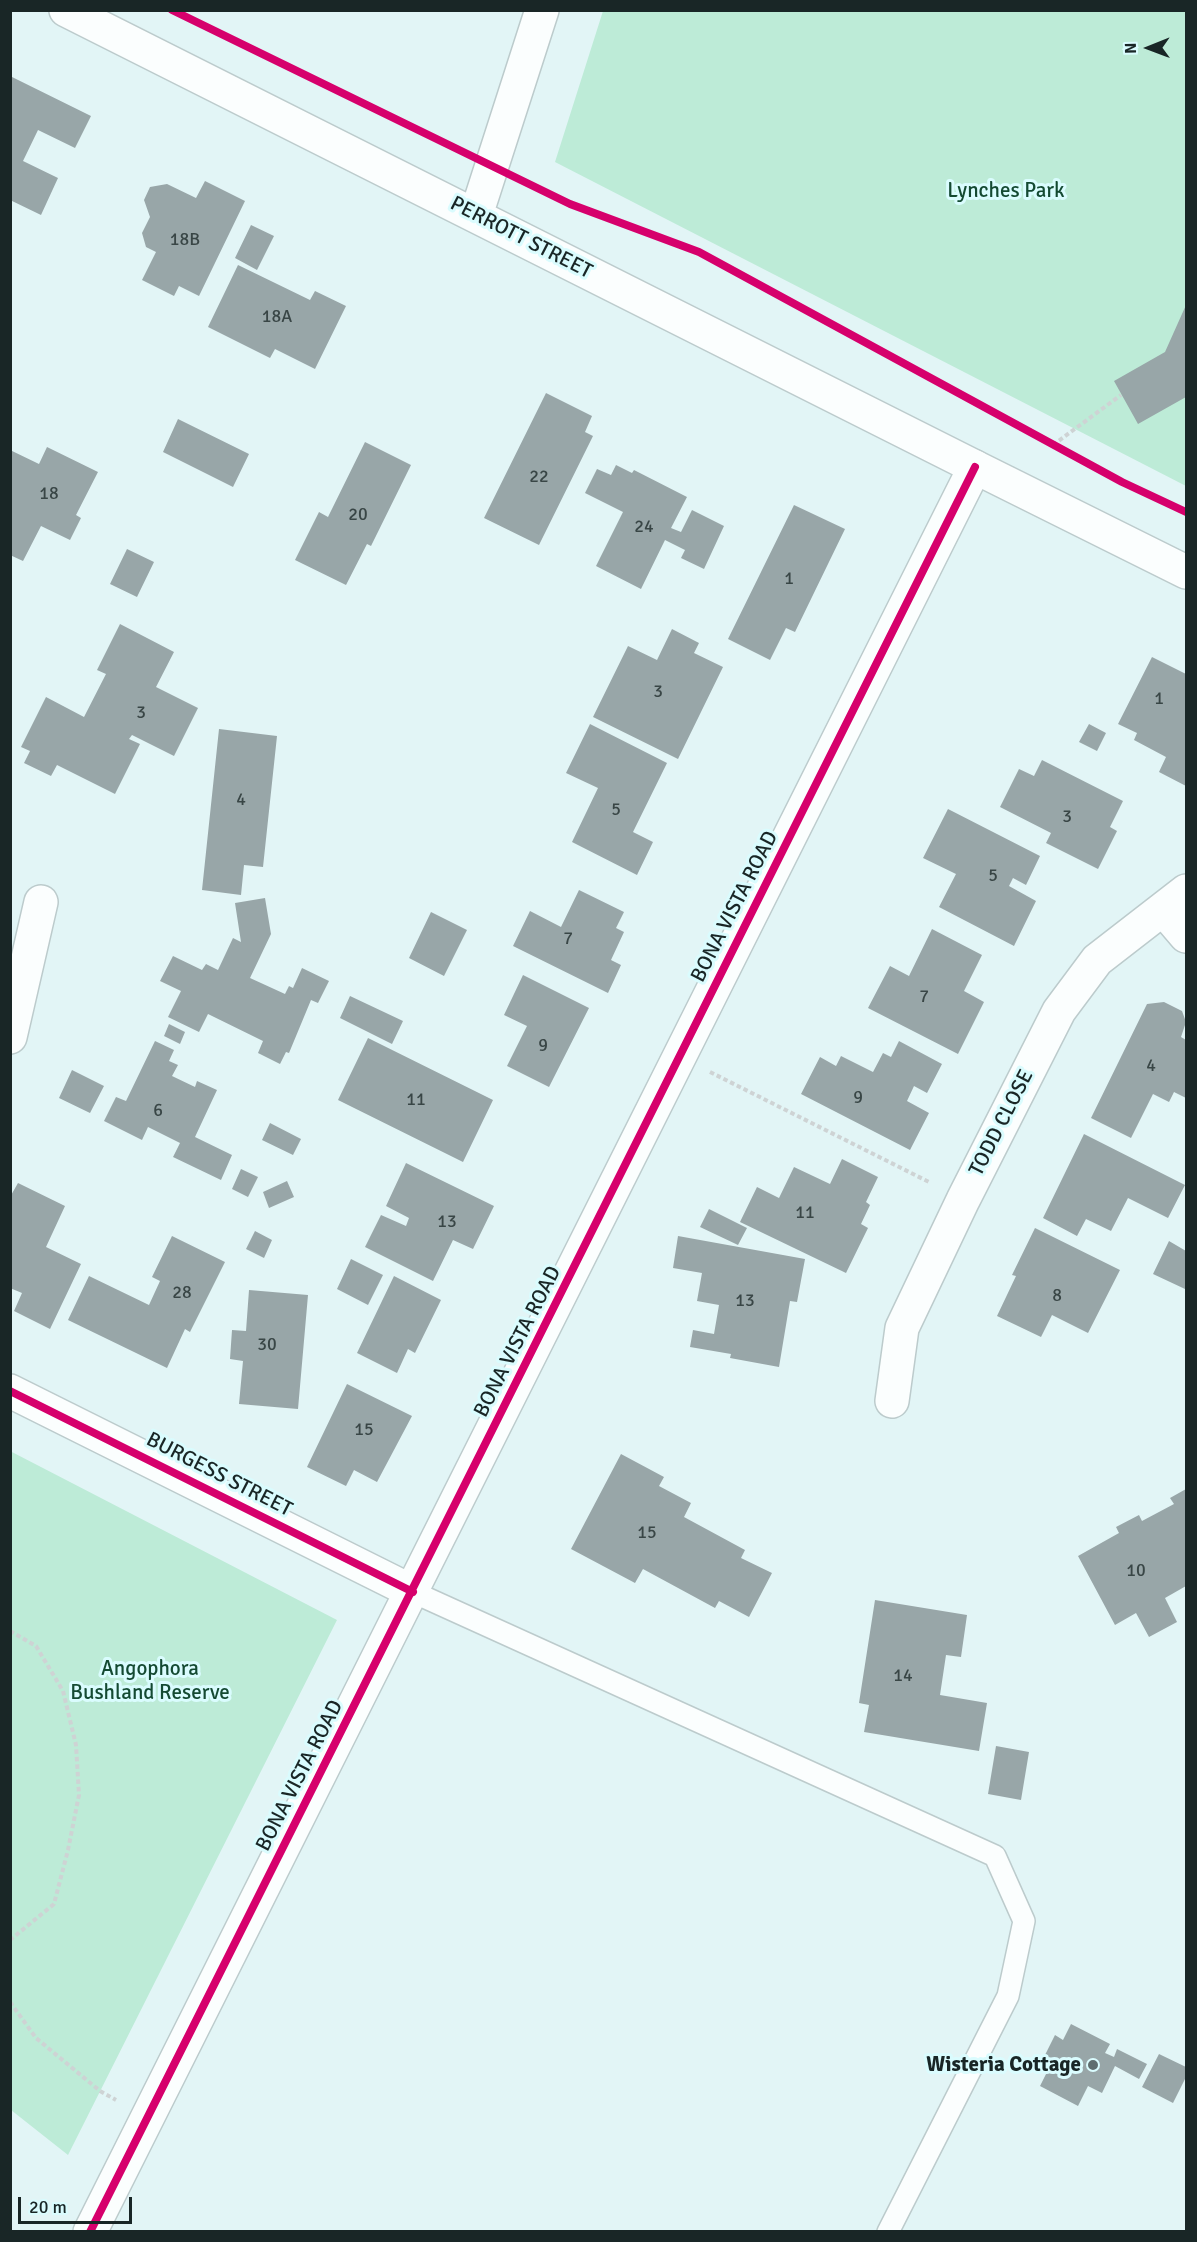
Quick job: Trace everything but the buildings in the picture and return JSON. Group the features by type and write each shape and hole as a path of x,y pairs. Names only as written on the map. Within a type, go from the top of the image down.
{"street":[{"name":"PERROTT STREET","path":"66,10 1186,572"},
{"path":"476,215 542,10"},
{"name":"BONA VISTA ROAD","path":"90,2232 413,1592 975,467"},
{"path":"1175,900 1186,936"},
{"name":"TODD CLOSE","path":"892,1401 902,1328 963,1200 1059,1011 1096,960 1175,900"},
{"path":"10,1037 41,902"},
{"name":"BURGESS STREET","path":"10,1390 413,1592"}],"lane":[{"path":"413,1592 995,1856 1024,1921 1008,1996 888,2232"}],"path":[{"path":"1053,445 1121,395"},
{"path":"1043,440 1063,451"},
{"path":"710,1071 936,1185"},
{"path":"10,1631 36,1646 63,1691 76,1745 79,1795 54,1904 10,1940"},
{"path":"10,2002 36,2038 100,2091 147,2119"}],"green space":[{"name":"Lynches Park","path":"603,11 1186,11 1186,486 555,162"},
{"name":"Angophora Bushland Reserve","path":"10,1451 337,1620 68,2155 11,2110"}],"cycle path":[{"path":"172,10 570,204 699,252 1122,482 1186,512"},
{"path":"90,2232 975,467"},
{"path":"10,1391 413,1592"}],"place":[{"name":"Wisteria Cottage","path":"1093,2065"}]}
